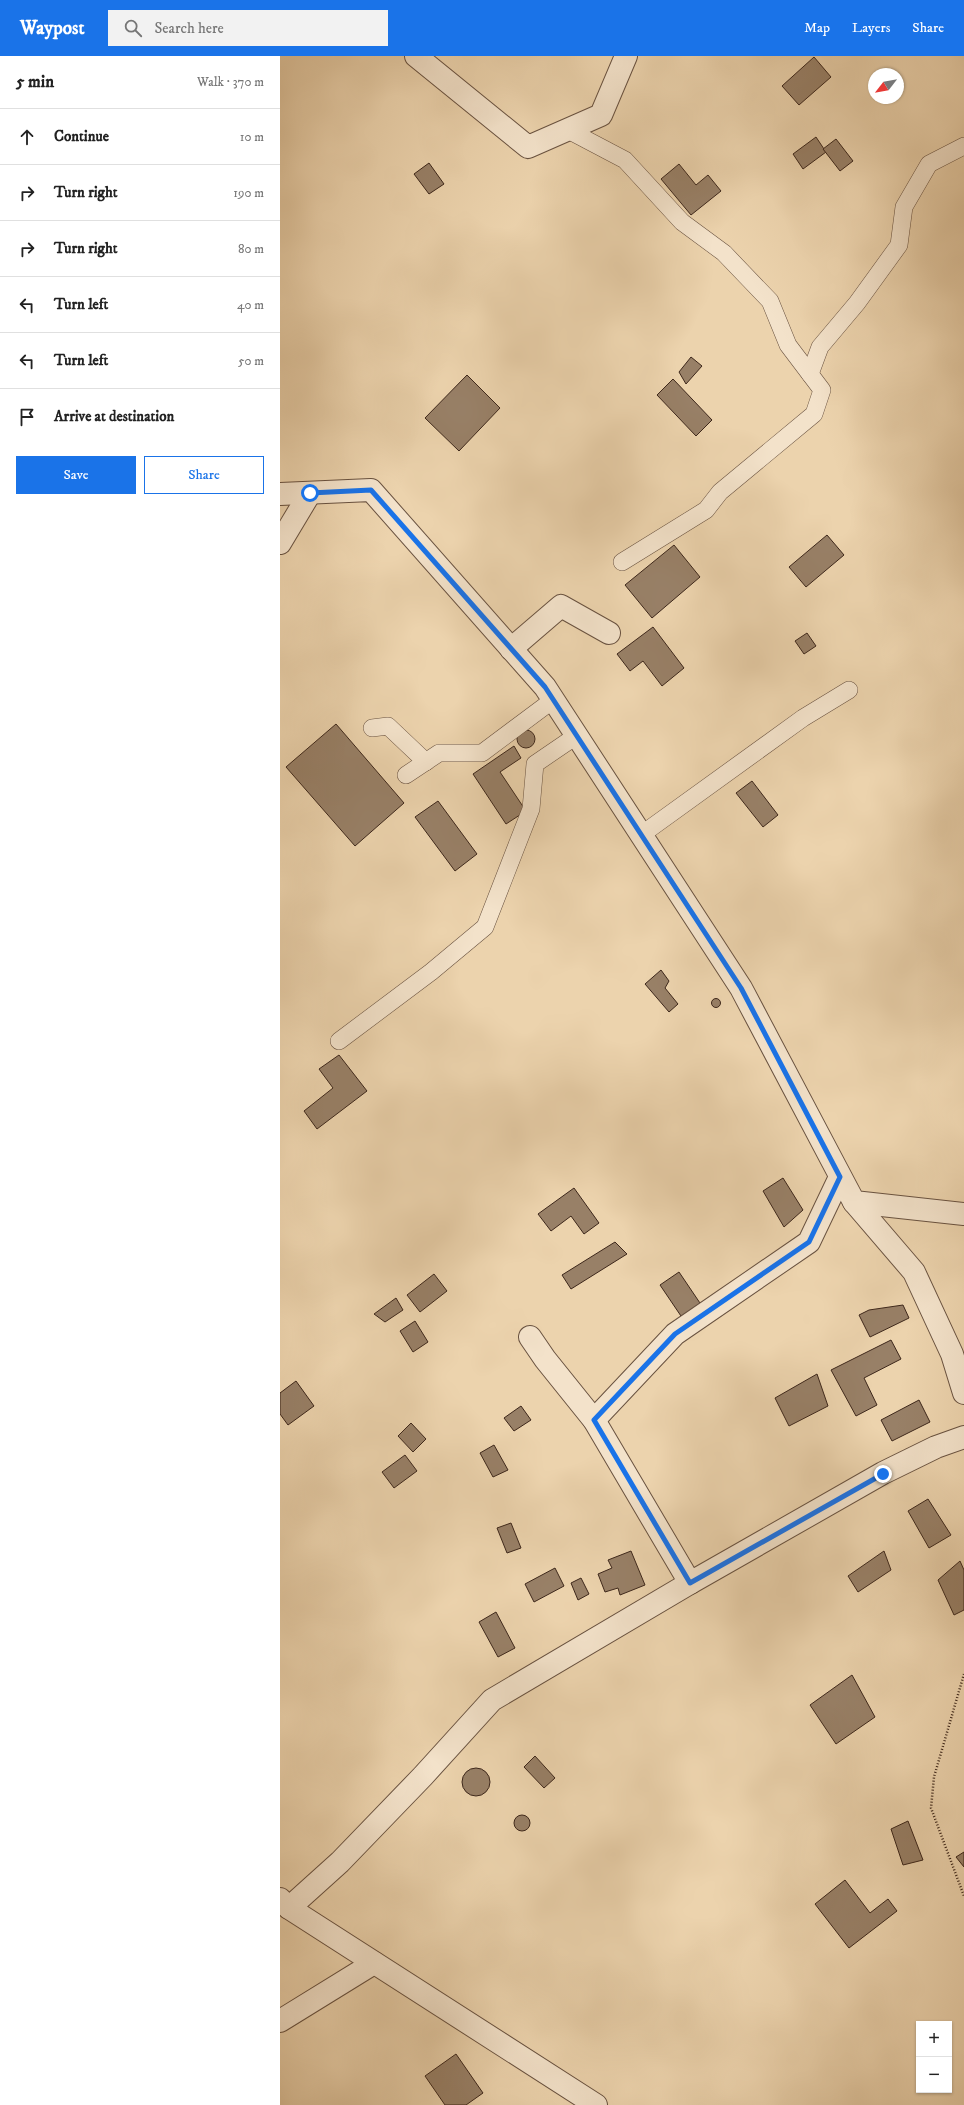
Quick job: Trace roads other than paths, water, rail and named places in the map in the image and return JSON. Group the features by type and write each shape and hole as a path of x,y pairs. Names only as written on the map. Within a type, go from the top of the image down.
{"street":[{"path":"416,56 528,146 601,115 626,56"},
{"path":"280,494 371,490 545,687 741,988 854,1202 914,1272 952,1354 964,1393"},
{"path":"280,543 310,493"},
{"path":"511,649 561,606 609,633"},
{"path":"594,1420 675,1334 809,1242 840,1177"},
{"path":"854,1202 964,1214"},
{"path":"530,1337 545,1359 594,1420 690,1583"},
{"path":"596,2105 284,1904 362,1839 423,1776 492,1700 690,1583 883,1474 936,1447 964,1437"},
{"path":"280,2021 374,1963"}],"lane":[{"path":"568,130 625,160 682,222 724,253 770,300 788,345 822,390 814,414 720,492 706,510 622,562"},
{"path":"810,374 820,347 857,303 899,245 904,207 929,164 964,146"},
{"path":"641,835 803,718 849,690"},
{"path":"406,775 439,753 482,753 553,700"},
{"path":"372,728 388,726 426,762"},
{"path":"339,1041 431,972 485,927 531,809 535,764 576,736"}]}
